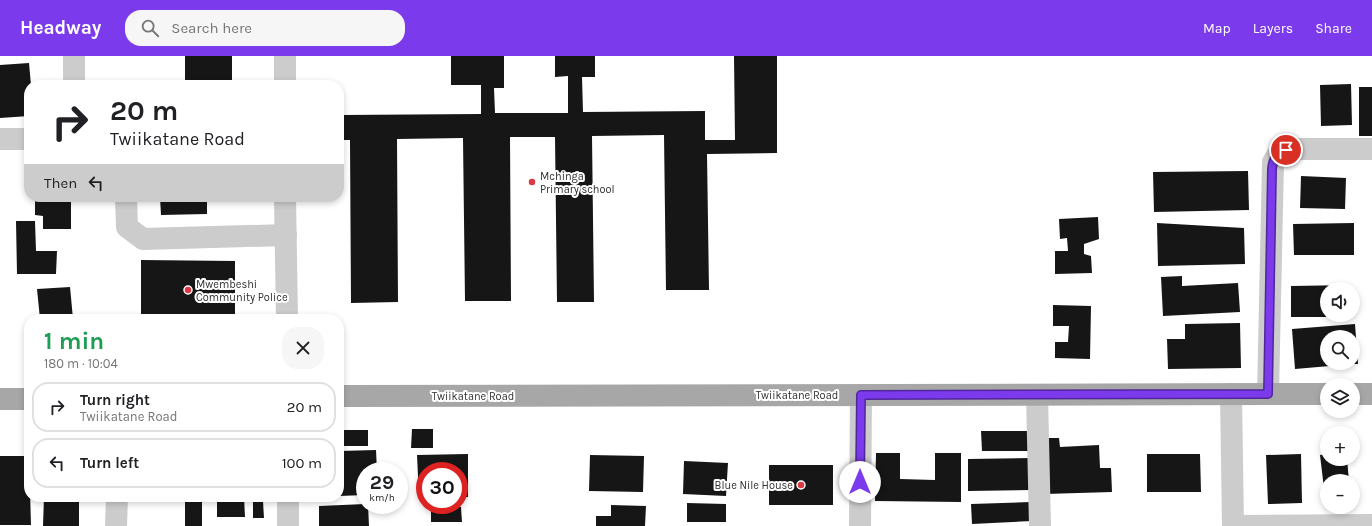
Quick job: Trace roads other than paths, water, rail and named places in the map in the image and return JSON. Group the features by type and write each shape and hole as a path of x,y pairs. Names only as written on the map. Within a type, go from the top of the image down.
{"main road":[{"name":"Twiikatane Road","path":"344,396 1320,394"},
{"path":"1360,394 1372,394"},
{"path":"0,399 24,399"}],"street":[{"path":"74,56 74,80"},
{"path":"285,56 285,80"},
{"path":"0,139 24,139"},
{"path":"1268,394 1273,162 1278,154 1294,149 1372,149"},
{"path":"126,202 127,227 143,239 286,235"},
{"path":"285,202 287,314"},
{"path":"1231,394 1233,526 1372,525"},
{"path":"860,526 861,395"},
{"path":"1037,395 1040,526"},
{"path":"116,526 117,502"},
{"path":"288,502 288,526"}],"place":[{"name":"Mchinga Primary school","path":"532,182"},
{"name":"Mwembeshi Community Police","path":"188,290"},
{"name":"Blue Nile House","path":"801,485"}]}
